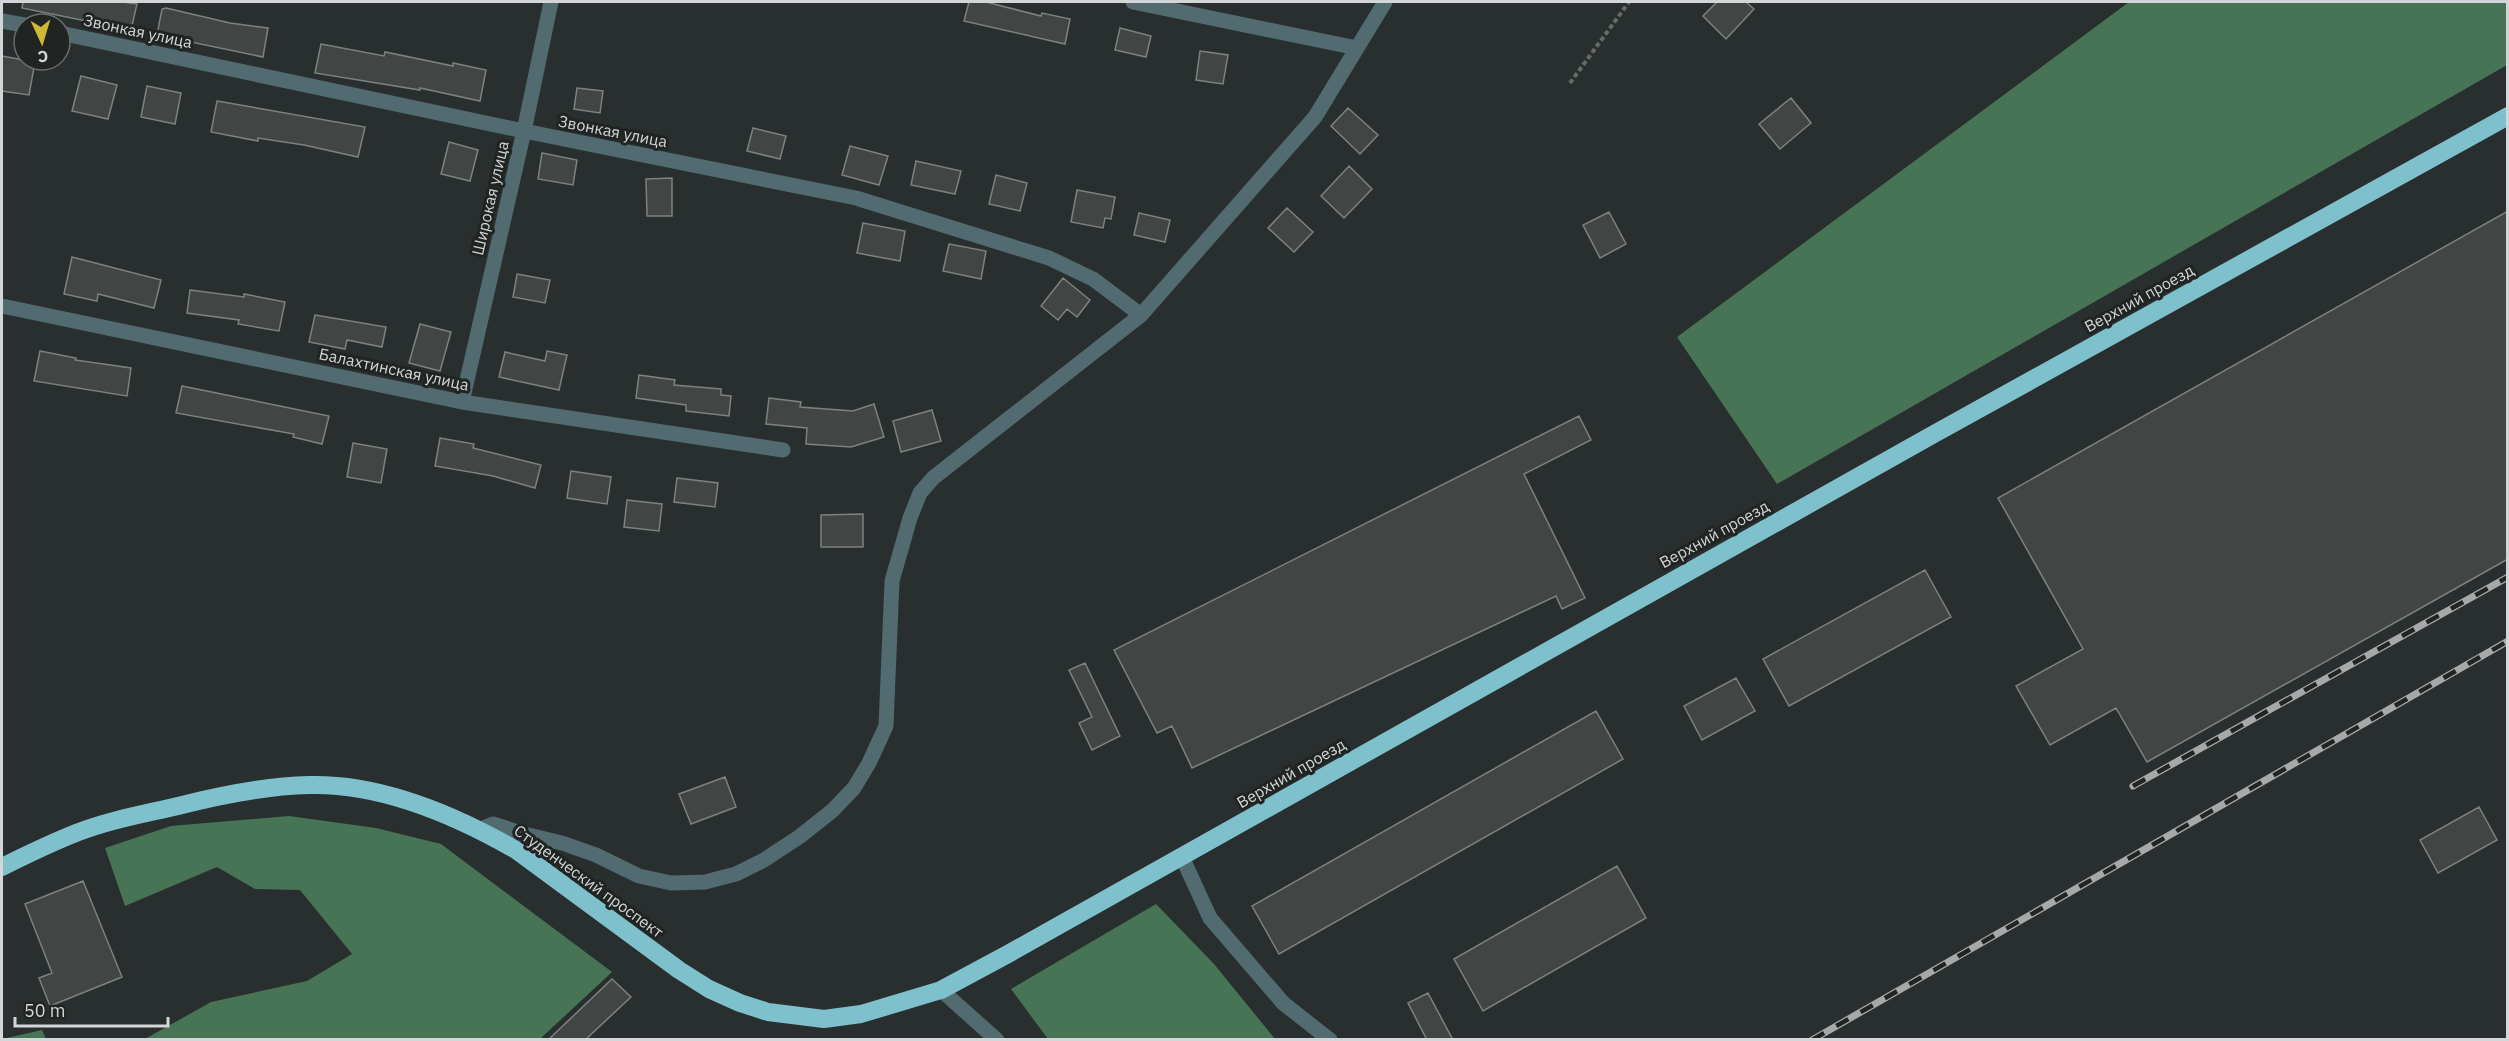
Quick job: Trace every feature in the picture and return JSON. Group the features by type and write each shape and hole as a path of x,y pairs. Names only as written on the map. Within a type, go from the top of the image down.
{"highway":[{"name":"Верхний проезд","path":"941,990 1903,451 2508,116"},
{"name":"Студенческий проспект","path":"2,867 77,832 127,817 215,796 310,784 356,789 391,796 479,830 516,850 679,970 709,989 740,1003 768,1012 824,1019 861,1014 941,990"}],"street":[{"name":"Широкая улица","path":"462,402 551,2"},
{"path":"1133,2 1357,48"},
{"path":"479,830 493,824 562,843 596,855 639,876 671,884 705,882 736,874 765,860 832,811 854,788 869,763 886,726 892,581 910,518 920,493 933,478 1141,315 1316,117 1384,2"},
{"name":"Звонкая улица","path":"72,36 856,198 1049,258 1093,279 1141,315"},
{"name":"Балахтинская улица","path":"2,306 462,402 783,450"},
{"path":"1182,857 1210,918 1283,1003 1330,1040"},
{"path":"941,990 997,1040"}],"path":[{"path":"1570,82 1629,2"}],"green space":[{"path":"2129,2 2507,2 2507,65 1777,484 1677,337"},
{"path":"289,816 376,828 441,844 612,972 540,1039 145,1039 211,1002 307,981 352,954 300,890 255,889 217,867 125,906 105,848 171,826"},
{"path":"1156,904 1214,964 1275,1039 1048,1039 1011,989"},
{"path":"42,1030 46,1039 2,1039"}],"building":[{"path":"23,2 137,4 131,30 72,18 72,12 42,12 22,8"},
{"path":"969,2 986,2 1041,16 1042,13 1070,19 1065,44 964,21"},
{"path":"1717,2 1746,2 1754,9 1726,39 1703,16"},
{"path":"162,9 230,23 268,28 263,57 157,35"},
{"path":"1120,28 1151,36 1146,57 1115,50"},
{"path":"321,44 384,56 385,52 453,66 453,63 486,70 480,101 420,88 420,90 315,73"},
{"path":"1200,51 1228,55 1223,84 1196,80"},
{"path":"2,56 12,58 12,72 33,72 29,95 2,91"},
{"path":"81,76 117,85 108,119 72,111"},
{"path":"147,86 181,93 175,124 141,117"},
{"path":"577,88 603,91 600,113 574,109"},
{"path":"1791,98 1811,123 1780,149 1759,124"},
{"path":"217,101 365,127 358,157 304,145 258,138 258,141 211,132"},
{"path":"1348,108 1378,135 1360,154 1331,126"},
{"path":"753,128 786,136 780,159 747,151"},
{"path":"449,142 478,150 470,181 441,174"},
{"path":"850,146 888,156 879,185 842,175"},
{"path":"542,153 577,160 573,185 538,179"},
{"path":"916,161 961,171 955,194 911,185"},
{"path":"1349,166 1372,189 1344,218 1321,196"},
{"path":"996,175 1027,183 1020,211 989,204"},
{"path":"672,178 672,216 647,216 646,179"},
{"path":"1077,190 1115,197 1111,219 1105,218 1103,228 1071,222"},
{"path":"1287,208 1313,232 1294,252 1268,228"},
{"path":"2508,211 2508,559 2147,762 2116,708 2050,745 2016,686 2083,649 1998,498"},
{"path":"1609,212 1626,244 1600,258 1583,225"},
{"path":"1139,213 1170,220 1165,242 1134,235"},
{"path":"863,223 905,231 900,261 857,253"},
{"path":"949,244 986,251 981,279 943,271"},
{"path":"72,257 161,280 154,308 98,294 97,301 64,294"},
{"path":"517,274 550,280 545,303 513,297"},
{"path":"1063,278 1090,300 1077,317 1067,309 1058,320 1041,306"},
{"path":"190,290 244,297 244,294 285,302 279,331 238,324 239,320 187,313"},
{"path":"315,315 386,327 382,347 347,340 345,349 309,342"},
{"path":"420,324 451,332 440,371 409,363"},
{"path":"40,351 76,358 75,360 131,368 127,396 34,381"},
{"path":"547,351 567,355 559,390 499,377 505,352 545,361"},
{"path":"639,375 675,380 674,385 721,389 721,395 731,396 729,416 686,411 686,405 636,398"},
{"path":"182,386 329,416 322,444 293,437 294,434 176,413"},
{"path":"769,398 801,402 800,407 853,411 874,404 884,437 851,447 806,444 807,428 766,424"},
{"path":"932,410 941,441 901,452 893,421"},
{"path":"1579,416 1591,440 1524,474 1585,598 1562,609 1556,596 1192,768 1172,726 1157,733 1114,650"},
{"path":"440,438 474,444 473,448 541,465 535,488 493,476 435,466"},
{"path":"353,443 387,449 381,483 347,477"},
{"path":"571,471 611,477 607,504 567,498"},
{"path":"677,478 718,483 715,507 674,502"},
{"path":"627,500 662,504 659,531 624,527"},
{"path":"863,514 863,547 821,547 821,515"},
{"path":"1925,570 1951,617 1789,706 1763,659"},
{"path":"1085,663 1120,736 1092,750 1079,723 1092,717 1069,670"},
{"path":"1736,678 1755,711 1702,740 1684,706"},
{"path":"1596,711 1623,759 1279,954 1252,906"},
{"path":"725,777 736,807 691,824 679,794"},
{"path":"2479,807 2497,840 2438,873 2420,840"},
{"path":"1617,866 1646,918 1483,1011 1454,959"},
{"path":"83,881 122,977 50,1006 39,978 52,973 25,904"},
{"path":"612,979 631,997 585,1040 548,1040"},
{"path":"1428,993 1453,1040 1427,1040 1408,1003"}],"railway":[{"path":"2133,786 2508,577"},
{"path":"1812,1040 2508,641"}]}
